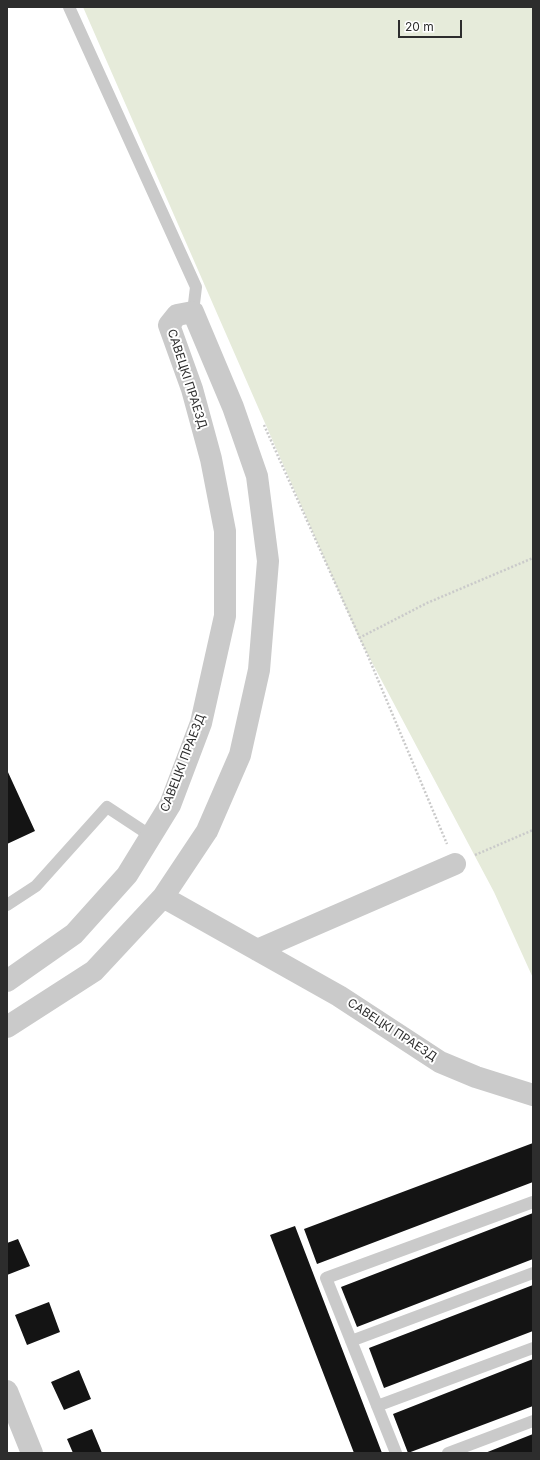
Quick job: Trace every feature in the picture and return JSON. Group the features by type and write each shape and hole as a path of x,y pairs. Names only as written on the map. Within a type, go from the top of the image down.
{"street":[{"name":"САВЕЦКІ ПРАЕЗД","path":"7,981 74,934 127,875 170,805 201,723 225,616 225,531 211,459 192,389 169,324 177,315 193,312"},
{"path":"7,1027 94,970 163,897 207,831 240,755 259,670 268,561 257,476 233,407 193,312"},
{"path":"257,950 455,864"},
{"name":"САВЕЦКІ ПРАЕЗД","path":"163,897 339,996 440,1062 476,1077 533,1095"},
{"path":"7,1391 32,1453"}],"lane":[{"path":"69,7 196,286 193,312"},
{"path":"7,905 36,886 107,807 151,836"},
{"path":"396,1453 326,1278 533,1202"},
{"path":"351,1341 533,1273"},
{"path":"377,1406 533,1348"},
{"path":"448,1453 533,1421"}],"path":[{"path":"262,419 360,638 455,864 533,830"},
{"path":"360,638 427,603 533,558"}],"green space":[{"path":"83,7 533,7 533,978 494,892 359,638"}],"building":[{"path":"7,770 35,831 7,844"},
{"path":"533,1143 533,1182 317,1264 304,1229"},
{"path":"533,1213 533,1259 357,1327 341,1287"},
{"path":"295,1226 382,1453 354,1453 270,1235"},
{"path":"18,1239 30,1266 7,1275 7,1243"},
{"path":"533,1285 533,1331 384,1388 369,1348"},
{"path":"49,1302 60,1332 27,1345 15,1315"},
{"path":"533,1359 533,1406 408,1453 393,1414"},
{"path":"79,1370 91,1399 64,1410 51,1382"},
{"path":"92,1429 102,1453 73,1453 67,1439"},
{"path":"533,1434 533,1453 485,1453"}]}
